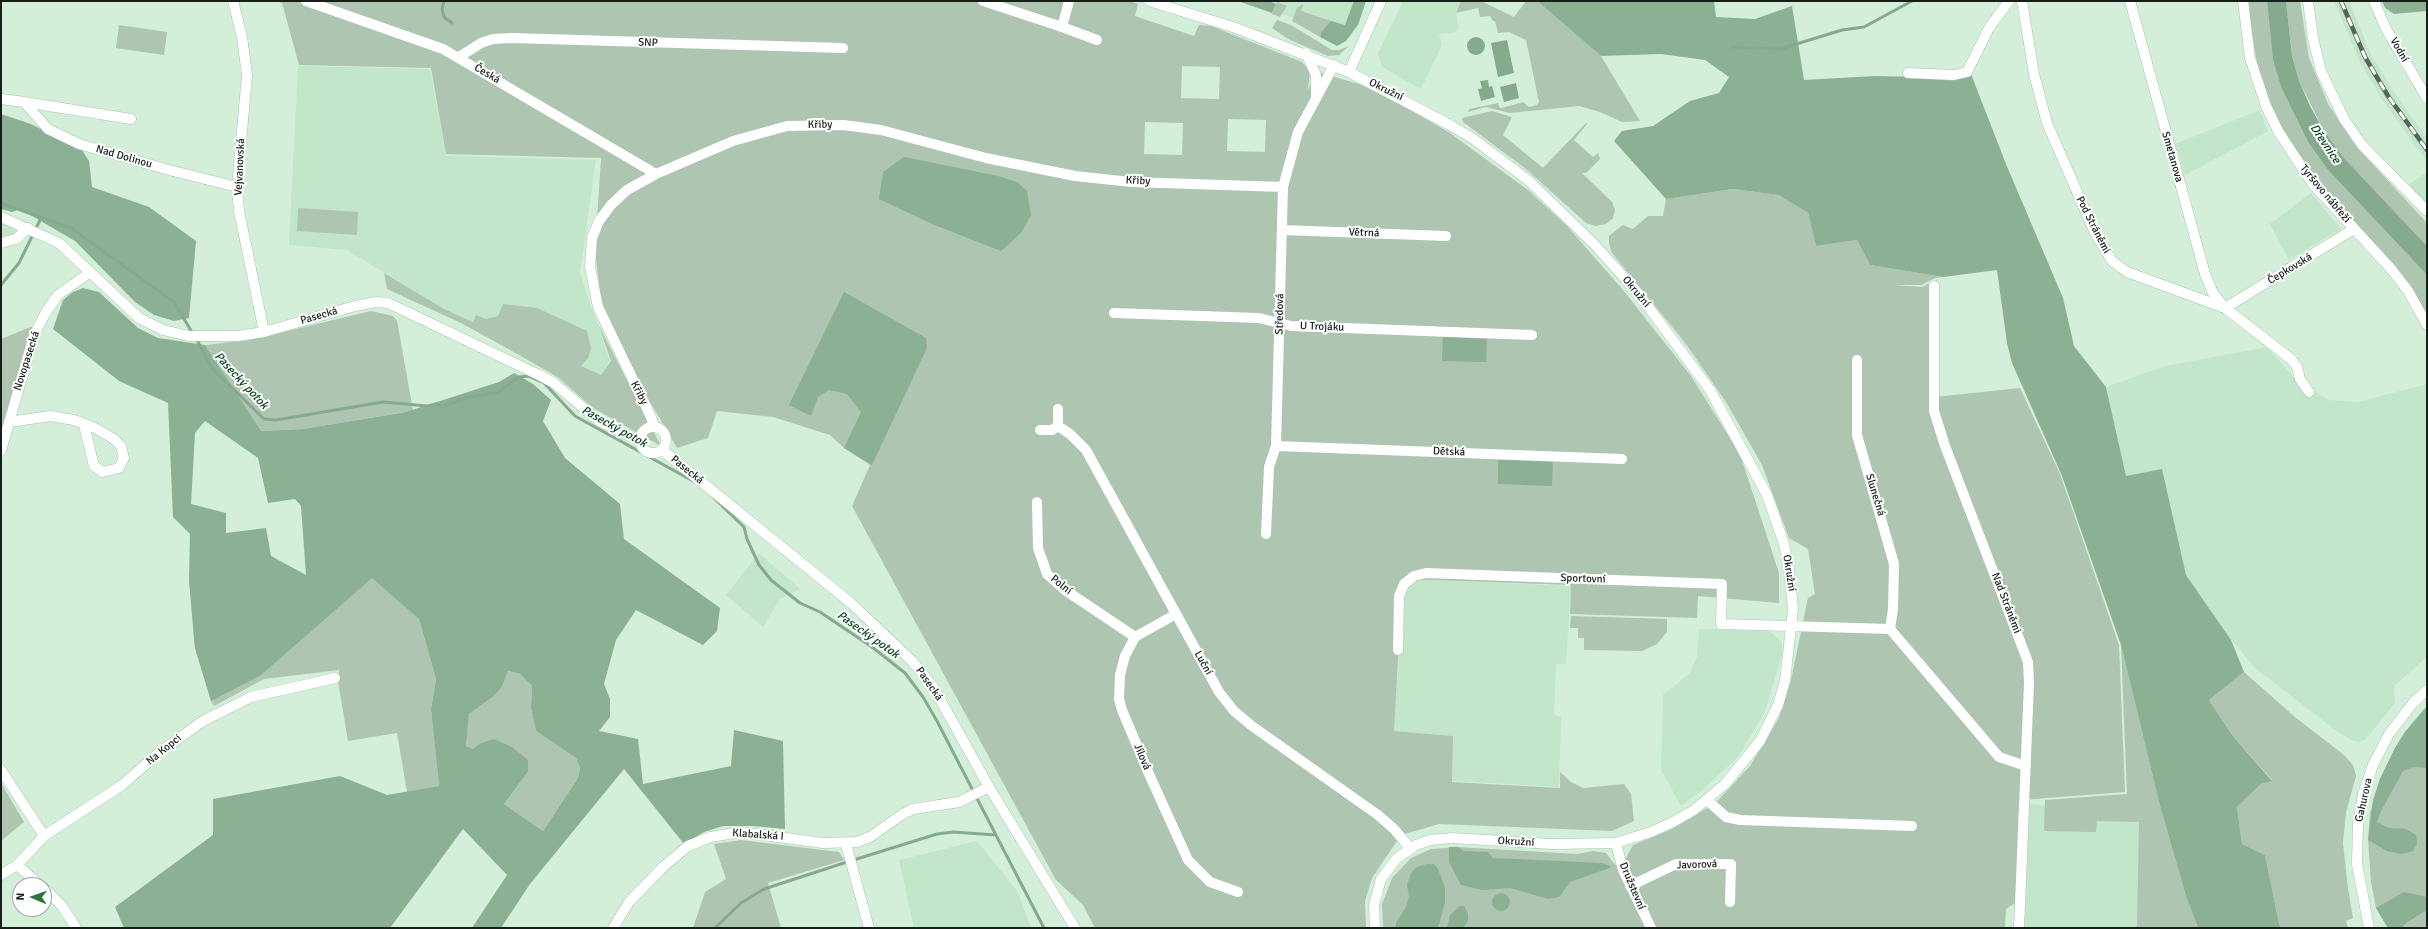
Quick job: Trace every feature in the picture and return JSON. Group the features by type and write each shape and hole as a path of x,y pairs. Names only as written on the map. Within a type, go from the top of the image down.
{"street":[{"name":"Vejvanovská","path":"233,1 242,37 247,75 237,187 239,211 264,332"},
{"name":"Česká","path":"306,1 443,49 656,174"},
{"path":"983,1 1097,40"},
{"path":"1062,27 1069,1"},
{"name":"Okružní","path":"1149,1 1236,28 1306,53 1349,72 1426,111 1497,156 1556,205 1638,293 1710,390 1767,495 1784,544 1789,569 1793,609 1785,681 1778,705 1769,724 1746,762 1707,800 1694,810 1669,823 1616,843 1558,844 1444,838 1423,842 1410,848 1397,858 1381,879 1374,905 1375,928"},
{"path":"1349,72 1381,1"},
{"path":"1908,73 1954,76 1967,72 1989,28 2009,1"},
{"name":"Pod Stráněmi","path":"2022,1 2034,74 2047,123 2095,233 2105,252 2112,261 2127,272 2225,308 2291,359 2297,367 2300,380 2309,392"},
{"name":"Smetanova","path":"2130,1 2206,274 2213,293 2225,308"},
{"name":"Tyršovo nábřeží","path":"2243,1 2250,58 2266,106 2278,131 2312,183 2404,285 2427,325"},
{"path":"2308,1 2313,38 2321,71 2344,119 2362,145 2427,211"},
{"name":"Vodní","path":"2374,1 2386,29 2427,98"},
{"name":"SNP","path":"459,57 481,43 493,39 512,38 843,48"},
{"name":"Středová","path":"1306,53 1316,76 1316,98"},
{"name":"Středová","path":"1266,534 1269,467 1276,446 1283,186 1298,132 1334,65"},
{"path":"1,99 131,119"},
{"name":"Nad Dolinou","path":"24,102 48,129 78,144 169,170 237,187"},
{"name":"Křiby","path":"654,427 651,417 603,322 592,284 589,258 591,244 599,221 611,204 628,190 656,174 733,141 787,126 843,125 881,130 1044,171 1075,176 1137,181 1283,186"},
{"name":"Pasecká","path":"1,217 28,228 64,246 89,273 145,322 163,330 193,336 238,336 264,332 355,306 376,302 388,303 544,377 554,383 599,421 640,441 643,448 650,453 662,450"},
{"path":"1,243 16,239 28,228"},
{"name":"Čepkovská","path":"2225,308 2354,229"},
{"name":"Větrná","path":"1282,230 1446,236"},
{"name":"Novopasecká","path":"1,451 34,335 46,312 58,295 89,273"},
{"name":"Nad Stráněmi","path":"1934,286 1934,411 1945,446 2028,662 2026,766 2019,928"},
{"name":"U Trojáku","path":"1114,313 1259,318 1280,323 1532,336"},
{"name":"Slunečná","path":"1857,360 1857,435 1894,564 1890,629"},
{"path":"1040,430 1052,430 1058,426 1058,409"},
{"path":"9,422 51,416 74,420 84,424 114,439 121,446 124,458 119,468 104,472 94,466 84,424"},
{"name":"Luční","path":"1058,426 1070,434 1086,450 1220,692 1234,711 1252,726 1378,815 1394,829 1410,848"},
{"path":"640,441 646,430 654,427"},
{"name":"Pasecká","path":"654,427 662,431 666,438 662,450"},
{"name":"Dětská","path":"1276,446 1622,459"},
{"name":"Pasecká","path":"662,450 851,602 890,638 932,685 985,789 1074,928"},
{"name":"Polní","path":"1037,502 1038,548 1047,574 1065,590 1135,637"},
{"name":"Sportovní","path":"1398,650 1399,596 1404,584 1414,576 1426,573 1722,584 1721,624 1792,628"},
{"path":"1135,637 1176,614"},
{"path":"1792,628 1890,629 1999,758 2026,766"},
{"name":"Jílová","path":"1135,637 1128,650 1120,675 1120,699 1122,710 1188,860 1210,882 1238,892"},
{"name":"Na Kopci","path":"1,875 17,866 44,836 115,790 161,751 219,711 251,697 335,678"},
{"name":"Gahurova","path":"2370,928 2357,864 2357,837 2362,801 2373,765 2385,740 2404,714 2427,690"},
{"path":"1,770 44,836"},
{"name":"Klabalská I","path":"613,928 629,902 663,867 688,846 710,837 741,832 846,844 870,837 903,814 913,809 953,804 985,789"},
{"path":"1707,800 1726,817 1740,820 1912,826"},
{"name":"Družstevní","path":"1616,843 1630,886 1651,928"},
{"path":"846,844 869,928"},
{"name":"Javorová","path":"1630,886 1676,864 1731,864 1730,902"},
{"path":"17,866 30,877"},
{"path":"52,896 62,906 76,928"}],"shaded area":[{"path":"278,1 1130,1 1138,4 1135,16 1194,36 1199,25 1211,26 1302,62 1310,71 1308,90 1318,72 1362,85 1402,105 1450,133 1528,190 1567,226 1623,290 1691,376 1740,454 1779,573 1779,603 1698,596 1697,618 1570,614 1571,585 1402,579 1399,585 1400,619 1394,731 1453,736 1452,782 1560,788 1560,772 1571,782 1583,788 1624,784 1631,794 1634,821 1612,831 1439,824 1401,835 1372,878 1365,901 1366,928 1095,928 1083,905 1056,880 852,506 870,465 844,448 830,435 773,417 717,411 708,438 677,448 604,323 595,251 601,158 446,154 431,68 299,65 282,3","holes":["1182,66 1220,67 1219,99 1181,98","1228,119 1266,120 1265,152 1227,151","1145,122 1183,123 1182,155 1144,154"]},
{"path":"1238,1 1269,1 1276,4 1272,13"},
{"path":"1249,1 1360,1 1348,33 1327,31"},
{"path":"1354,1 1366,1 1358,25 1346,41 1337,46 1320,37 1321,32 1331,21 1345,25"},
{"path":"1403,1 1461,1 1456,13 1459,29 1456,32 1439,34 1442,45 1421,89 1382,67 1378,53"},
{"path":"1461,1 1481,1 1514,17 1526,1 1537,1 1601,56 1640,121 1622,122 1600,112 1579,106 1510,113 1486,107 1468,112 1469,109 1498,103 1499,107 1502,108 1523,102 1529,107 1537,105 1539,102 1526,40 1509,32 1498,33 1495,21 1493,21 1490,16 1480,17 1478,8 1456,13"},
{"path":"1537,1 1714,1 1716,17 1755,19 1792,6 1804,80 1875,76 1965,78 1969,69 2006,164 2063,298 2074,346 2106,387 2126,476 2162,469 2186,575 2231,640 2244,672 2209,700 2232,735 2272,781 2261,784 2237,807 2242,844 2265,855 2280,928 2198,928 2186,896 2160,806 2121,645 2062,476 2012,363 2007,343 1997,270 1943,277 1870,265 1857,240 1816,246 1808,213 1779,195 1733,189 1666,199 1614,141 1622,131 1653,126 1690,101 1719,93 1729,77 1705,60 1661,54 1601,56"},
{"path":"2249,1 2267,1 2273,60 2281,87 2308,142 2328,170 2427,275 2427,314 2402,275 2317,182 2281,126 2270,103 2257,63 2251,29"},
{"path":"2286,1 2300,1 2309,58 2328,104 2356,146 2427,223 2427,246 2343,157 2324,131 2299,81 2292,56"},
{"path":"2334,1 2349,1 2371,54 2394,92 2427,138 2427,161 2382,100 2359,60"},
{"path":"2382,1 2427,1 2427,11 2394,14 2385,8"},
{"path":"1277,2 1287,6 1280,17 1272,14"},
{"path":"1303,4 1301,11 1331,21 1321,32 1320,37 1292,21 1297,8"},
{"path":"1277,20 1291,25 1332,50 1339,50 1349,46 1339,55 1328,56 1288,39 1272,28"},
{"path":"119,25 167,32 164,55 116,48"},
{"path":"298,66 430,69 446,156 596,160 580,273 610,361 599,378 444,309 347,250 289,245"},
{"path":"2260,110 2268,131 2185,175 2175,144"},
{"path":"1492,111 1512,117 1503,135 1543,168 1586,123 1587,124 1574,140 1593,157 1598,153 1600,159 1586,173 1582,173 1612,202 1615,210 1613,218 1606,224 1595,226 1586,223 1526,169 1463,122 1462,118"},
{"path":"1,114 31,124 82,150 89,161 92,187 149,207 196,241 189,318 174,321 154,315 135,302 75,241 20,209 12,212 1,209"},
{"path":"904,157 998,176 1017,182 1027,191 1031,215 1021,233 1001,251 932,224 879,199 883,172"},
{"path":"2427,172 2427,205 2409,184"},
{"path":"1733,189 1780,195 1808,213 1816,246 1857,240 1870,265 1943,277 1935,278 1921,285 1893,285 1922,287 1937,280 1935,397 2020,388 2060,474 2119,645 2125,792 2021,800 2015,903 2006,909 2005,928 1383,928 1382,904 1392,878 1411,858 1431,849 1458,847 1577,854 1593,851 1606,853 1615,865 1626,858 1633,845 1670,830 1707,808 1710,809 1750,766 1779,718 1791,680 1808,598 1815,594 1808,549 1789,538 1762,465 1726,402 1686,344 1612,253 1609,244 1609,236 1623,225 1633,229 1648,216 1663,216 1666,199"},
{"path":"2311,193 2341,229 2289,260 2270,224"},
{"path":"298,208 358,212 357,235 297,231"},
{"path":"1,220 17,227 17,232 13,238 1,241"},
{"path":"384,273 444,309 473,322 476,315 486,319 498,316 503,304 537,308 587,331 591,348 588,358 581,366 601,375 611,361 598,324 661,446 593,408 559,378 519,355 463,324 387,289"},
{"path":"83,288 99,292 138,328 158,338 205,345 261,431 303,429 406,412 499,382 514,373 533,384 551,400 543,421 565,458 620,504 624,539 720,608 717,631 703,645 636,610 616,640 604,684 610,699 610,717 599,731 638,739 643,784 731,766 734,730 783,741 785,829 753,826 723,826 704,832 684,844 624,769 530,884 501,928 472,928 507,875 463,829 390,928 124,928 115,907 213,835 213,799 340,776 387,795 439,786 431,709 436,679 419,619 372,578 261,675 211,701 195,648 189,580 190,534 173,517 168,403 119,381 53,329 63,300 73,292","holes":["205,421 258,458 268,503 295,499 301,506 306,575 271,556 266,528 226,533 226,513 191,504 195,433","508,671 520,674 532,686 531,708 536,731 576,758 580,768 578,778 543,831 504,804 528,772 528,760 512,747 494,739 479,744 473,749 466,746 469,714 494,696 502,687"]},
{"path":"844,292 926,338 927,348 872,465 844,448 861,412 847,394 829,390 818,397 811,416 789,405"},
{"path":"371,311 393,316 397,321 413,410 411,411 303,429 260,431 205,345 250,340"},
{"path":"33,326 1,431 1,339"},
{"path":"1443,334 1487,335 1486,362 1442,361"},
{"path":"2267,347 2300,384 2330,400 2358,402 2427,384 2427,657 2394,686 2395,703 2366,739 2359,742 2351,740 2334,729 2255,668 2225,632 2186,575 2126,476 2106,387 2165,366"},
{"path":"1498,456 1553,459 1552,486 1498,484"},
{"path":"308,507 419,619 436,679 431,709 439,786 407,792 397,733 348,741 338,681 339,670 264,679 214,706 211,701 195,648 189,580 287,570 306,575"},
{"path":"759,553 800,589 780,599 763,627 726,595"},
{"path":"1401,579 1571,586 1566,664 1556,664 1554,715 1561,717 1559,787 1452,781 1453,736 1393,731"},
{"path":"1571,616 1667,619 1667,632 1657,644 1642,651 1584,650 1584,638 1578,638 1578,628 1570,628"},
{"path":"1699,629 1770,631 1782,643 1782,655 1765,712 1738,757 1705,788 1681,806 1661,770 1663,695 1690,673 1697,657"},
{"path":"2121,645 2160,806 2186,896 2198,928 2137,928 2139,822 2097,821 2096,832 2044,831 2045,800 2127,794"},
{"path":"508,671 520,674 532,686 531,708 536,731 576,758 580,768 578,778 543,831 504,804 528,772 479,744 473,749 466,746 469,714 494,696 502,687"},
{"path":"2244,672 2296,718 2344,755 2353,765 2356,776 2346,812 2343,843 2353,918 2346,921 2348,928 2280,928 2265,855 2242,844 2237,807 2261,784 2272,780 2232,735 2209,700"},
{"path":"2427,706 2427,928 2388,928 2376,908 2371,882 2368,840 2370,813 2380,779 2395,748 2405,732"},
{"path":"2427,706 2427,768 2414,767 2403,771 2381,811 2377,822 2389,828 2406,829 2416,835 2417,844 2413,851 2401,854 2387,851 2368,840 2373,800 2380,779 2395,748 2405,732"},
{"path":"1,783 24,822 1,841"},
{"path":"2029,803 2100,816 2147,815 2193,928 2025,928"},
{"path":"741,840 839,852 844,860 768,883 781,928 693,928 705,892 726,879 714,844"},
{"path":"977,841 1018,892 1031,928 914,928 899,860"},
{"path":"1449,847 1458,847 1464,851 1488,852 1493,858 1602,863 1612,867 1570,882 1559,897 1548,899 1510,888 1482,890 1461,885 1449,862"},
{"path":"1427,864 1434,864 1438,869 1445,887 1445,903 1438,928 1396,928 1396,923 1406,907 1409,896 1407,885 1411,873 1417,867"},
{"path":"2404,892 2427,897 2427,910 2406,923 2401,928 2388,928 2376,908"},
{"path":"1501,893 1507,896 1510,902 1507,908 1501,911 1495,908 1492,902 1495,896"},
{"path":"1460,906 1464,906 1468,914 1468,921 1463,928 1447,928 1450,915"}],"water":[{"name":"Dřevnice","path":"2267,1 2286,1 2292,56 2299,81 2310,106 2324,131 2343,157 2427,246 2427,275 2328,170 2308,142 2281,87 2273,60"},
{"path":"1476,37 1482,40 1485,46 1482,52 1476,55 1470,52 1467,46 1470,40"},
{"path":"1507,40 1514,73 1498,77 1491,43"},
{"path":"1488,80 1489,87 1492,86 1495,97 1481,101 1478,89 1482,88 1480,81"},
{"path":"1516,83 1519,98 1504,102 1500,87"}],"waterway":[{"path":"444,1 442,9 444,17 452,23"},
{"path":"1732,47 1780,49 1842,30 1864,27 1912,1"},
{"name":"Pasecký potok","path":"1,203 71,228 174,302 193,334"},
{"path":"1,285 19,263 41,218"},
{"name":"Pasecký potok","path":"196,338 211,367 264,419 276,420 383,402 427,406 437,404 442,407 466,398 498,392 519,377 528,376 544,383 575,416 693,481"},
{"name":"Pasecký potok","path":"714,498 744,527 747,539 759,565 771,580 800,603 820,612 872,647 905,673 923,697 937,721 1044,928"},
{"path":"715,928 741,903 764,889 937,834 953,832 996,835"}],"railway":[{"path":"2341,1 2365,57 2388,96 2427,150"}]}
